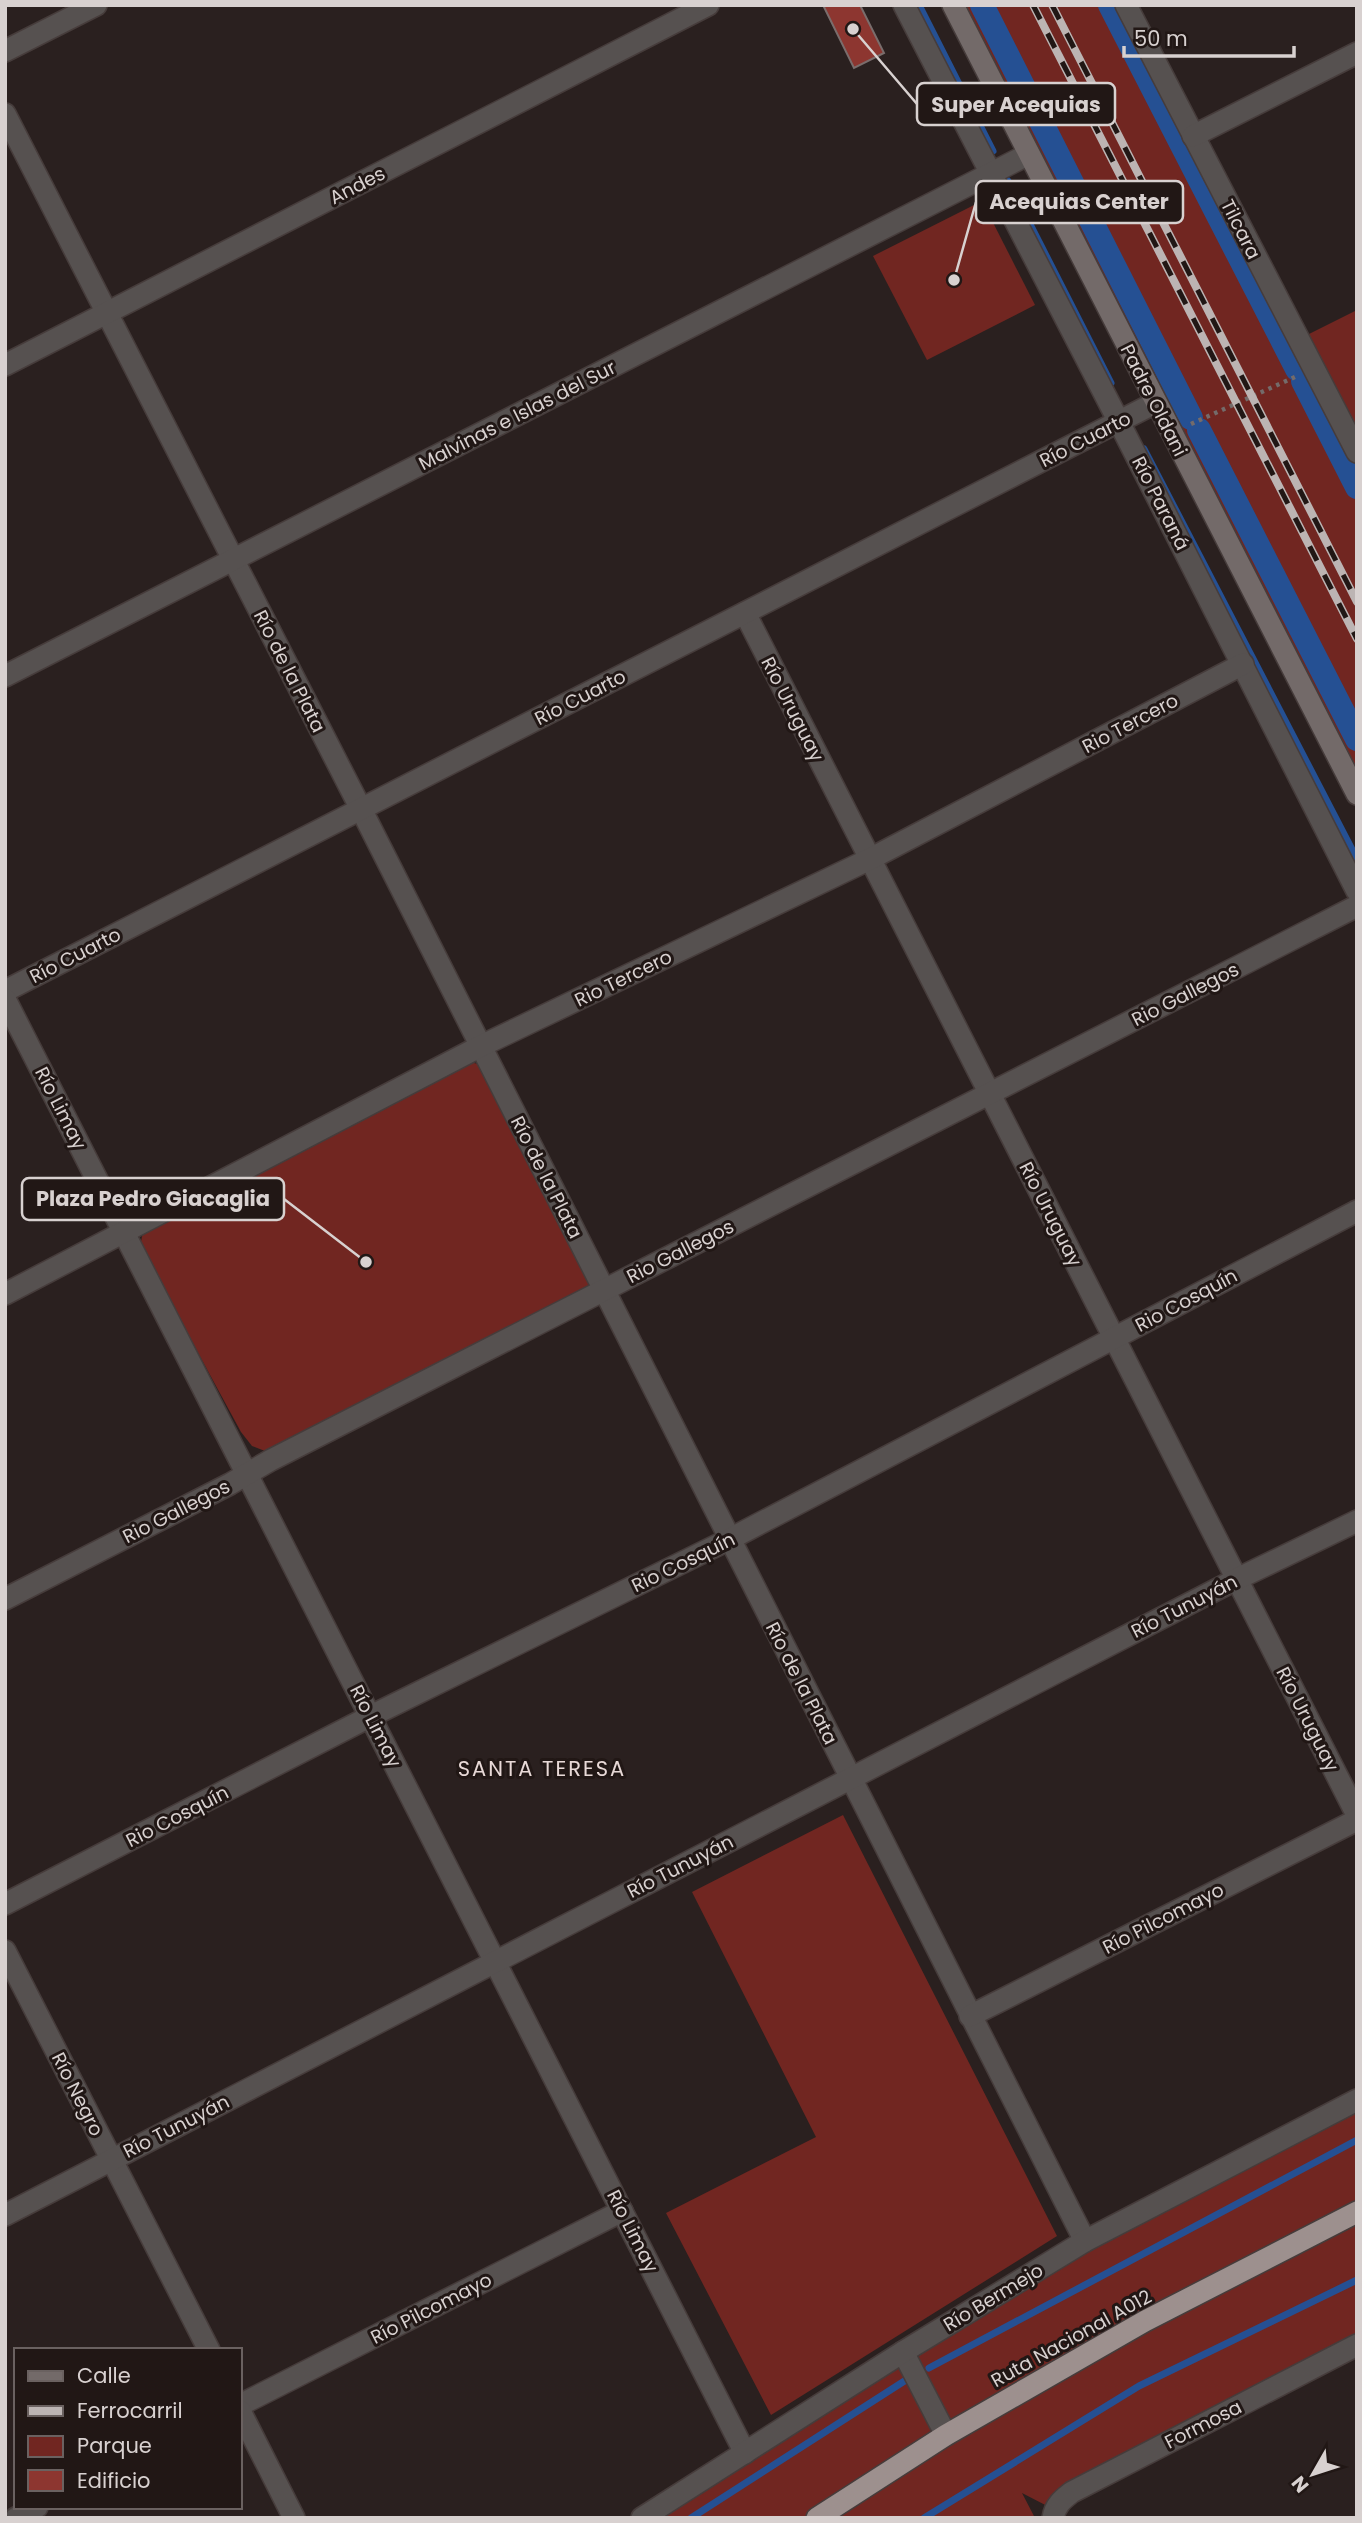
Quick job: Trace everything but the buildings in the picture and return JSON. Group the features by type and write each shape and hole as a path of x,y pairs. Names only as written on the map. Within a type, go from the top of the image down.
{"highway":[{"name":"Ruta Nacional A012","path":"817,2518 946,2435 1144,2321 1357,2212"}],"main road":[{"name":"Padre Oldani","path":"953,5 1357,794"}],"street":[{"path":"5,51 96,5"},
{"name":"Andes","path":"5,365 708,5"},
{"name":"Río Paraná","path":"904,5 1357,891"},
{"name":"Tilcara","path":"1126,5 1357,452"},
{"path":"1193,136 1357,53"},
{"name":"Río de la Plata","path":"5,114 361,809 1085,2241"},
{"name":"Malvinas e Islas del Sur","path":"5,676 1029,154"},
{"name":"Río Cuarto","path":"5,990 1155,403"},
{"name":"Río Uruguay","path":"745,613 1357,1818"},
{"name":"Rio Tercero","path":"5,1294 481,1046 870,859 1243,664"},
{"name":"Rio Gallegos","path":"5,1599 271,1460 1357,906"},
{"name":"Río Limay","path":"5,999 746,2453"},
{"name":"Rio Cosquín","path":"5,1904 371,1716 730,1539 1357,1211"},
{"name":"Río Tunuyán","path":"5,2215 1237,1579 1357,1521"},
{"name":"Río Pilcomayo","path":"970,2016 1357,1818"},
{"name":"Río Negro","path":"5,1951 208,2348"},
{"name":"Río Bermejo","path":"642,2518 903,2352 1085,2241 1357,2100"},
{"name":"Río Pilcomayo","path":"242,2404 622,2211"},
{"name":"Formosa","path":"1054,2514 1061,2501 1072,2492 1357,2345"},
{"path":"903,2352 946,2435"},
{"path":"242,2415 294,2518"},
{"path":"16,2518 33,2509"}],"path":[{"path":"1171,432 1313,368"}],"green space":[{"path":"953,5 1126,5 1299,339 1357,310 1357,794"},
{"path":"982,201 1035,305 927,360 873,256"},
{"path":"470,1062 482,1065 592,1278 590,1287 577,1296 265,1451 252,1446 241,1432 140,1246 143,1232"},
{"path":"843,1815 1057,2236 771,2415 666,2213 816,2137 692,1892"},
{"path":"1357,2100 1357,2345 1055,2510 1022,2493 1035,2518 642,2518 903,2352"}],"waterway":[{"path":"919,5 993,151"},
{"path":"982,5 1191,418"},
{"path":"1110,5 1297,369"},
{"path":"1008,181 1111,383"},
{"path":"1303,381 1357,487"},
{"path":"1199,430 1357,739"},
{"path":"1144,449 1357,859"},
{"path":"929,2368 1357,2140"},
{"path":"924,2518 1139,2386 1357,2280"},
{"path":"691,2518 906,2380"}],"railway":[{"path":"1033,5 1357,639"},
{"path":"1052,5 1357,602"}],"place":[{"name":"Super Acequias","path":"853,29"},
{"name":"Acequias Center","path":"954,280"},
{"name":"Plaza Pedro Giacaglia","path":"366,1262"}],"district":[{"name":"SANTA TERESA","path":"542,1769"}]}
